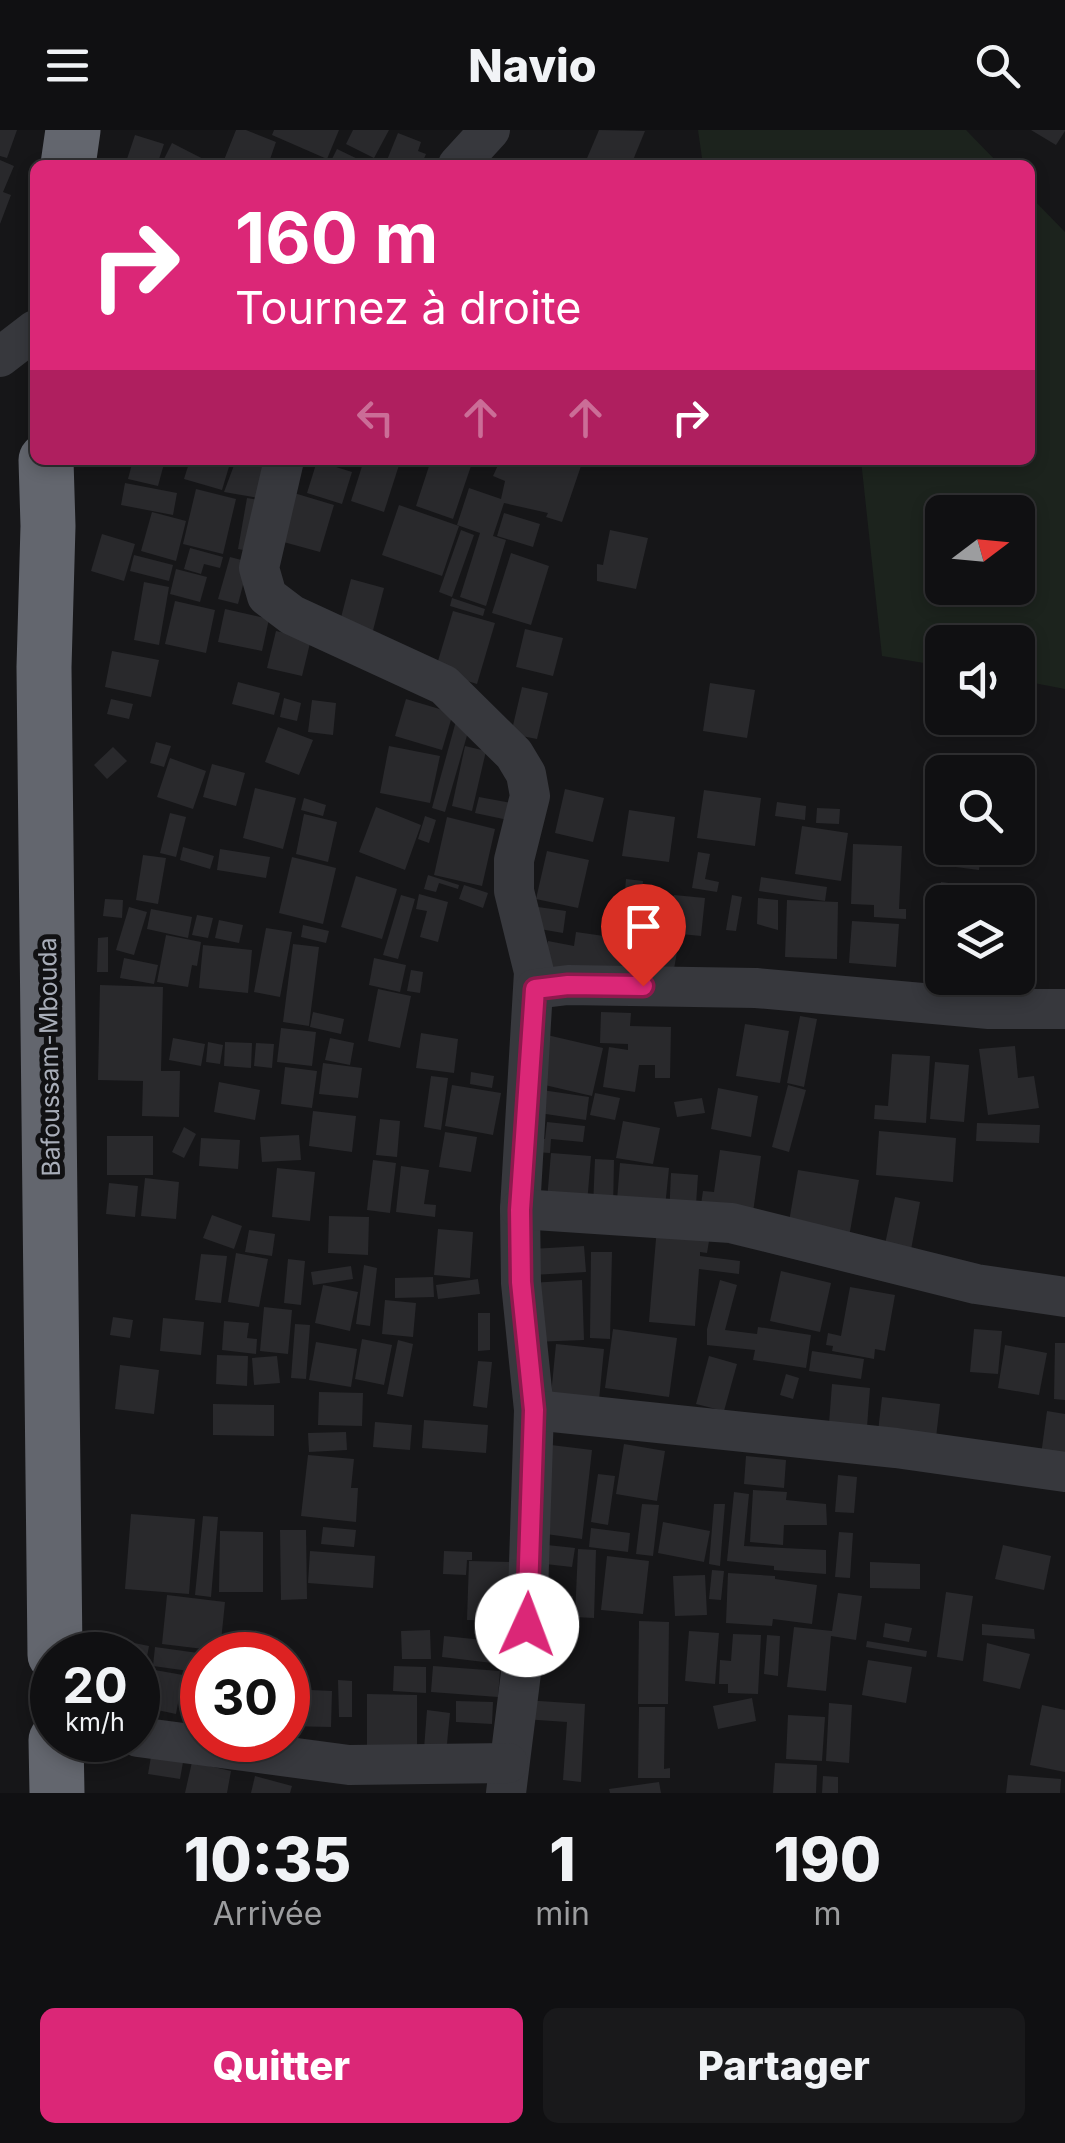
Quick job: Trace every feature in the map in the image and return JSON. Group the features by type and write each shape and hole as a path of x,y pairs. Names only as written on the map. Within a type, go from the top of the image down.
{"highway":[{"path":"69,160 73,130"},
{"name":"Bafoussam-Mbouda","path":"46,465 44,667 55,1632"},
{"path":"56,1762 56,1793"}],"street":[{"path":"463,160 490,130"},
{"path":"0,357 30,334"},
{"path":"160,1741 349,1765 507,1778 527,1625 534,1410 521,1282 520,1210 535,989 514,891 514,860 530,796 526,774 514,754 444,685 292,614 267,596 258,568 283,465"},
{"path":"535,989 568,985 756,988 989,1008 1065,1009"},
{"path":"520,1210 731,1223 976,1284 1065,1297"},
{"path":"534,1410 896,1448 1065,1472"}],"shaded area":[{"path":"698,130 966,130 995,160 702,160"},
{"path":"1035,201 1065,232 1065,689 1035,683 1035,625 925,625 925,663 882,656 862,465 1035,465"}],"building":[{"path":"0,130 17,130 7,158 0,156"},
{"path":"236,130 276,142 270,160 224,160"},
{"path":"274,130 339,130 327,159 272,135"},
{"path":"353,130 389,130 374,158 346,144"},
{"path":"599,130 645,131 633,160 586,160"},
{"path":"1031,130 1065,130 1065,131 1056,145"},
{"path":"398,133 421,142 418,151 426,154 423,160 387,160"},
{"path":"135,135 164,144 159,160 127,160"},
{"path":"172,143 205,160 164,160"},
{"path":"337,149 360,160 332,160"},
{"path":"0,160 14,166 3,192 11,195 0,224"},
{"path":"132,465 164,465 158,486 128,479"},
{"path":"188,465 230,465 222,490 184,479"},
{"path":"234,465 274,465 264,499 224,492"},
{"path":"316,465 352,472 342,504 307,493"},
{"path":"362,465 399,465 384,512 351,501"},
{"path":"429,465 471,465 453,519 416,506"},
{"path":"498,465 581,465 562,522 546,517 548,513 504,503 493,536 506,540 486,606 460,597 480,533 457,525 469,488 501,499 505,481 493,476"},
{"path":"125,483 177,493 173,515 121,505"},
{"path":"196,489 236,499 223,554 183,544"},
{"path":"284,490 334,505 320,552 269,538"},
{"path":"247,498 265,501 255,552 238,549"},
{"path":"399,505 459,526 442,576 382,555"},
{"path":"152,512 186,521 176,561 141,551"},
{"path":"504,513 540,524 533,547 497,536"},
{"path":"461,530 474,535 452,597 439,592"},
{"path":"610,530 648,538 636,589 597,581 597,564 603,565"},
{"path":"102,534 135,544 124,581 91,571"},
{"path":"190,548 223,557 220,568 204,564 201,574 184,569"},
{"path":"511,553 549,566 531,625 492,613"},
{"path":"134,555 173,565 169,581 130,571"},
{"path":"230,557 249,562 238,604 218,599"},
{"path":"176,569 207,577 200,602 170,594"},
{"path":"351,579 384,588 370,642 337,633"},
{"path":"144,582 169,587 159,645 134,640"},
{"path":"452,598 485,609 483,616 450,606"},
{"path":"175,601 215,610 206,653 165,644"},
{"path":"225,609 269,619 262,651 218,642"},
{"path":"453,611 495,623 477,684 435,671"},
{"path":"525,629 563,638 553,676 516,667"},
{"path":"276,631 311,639 302,676 267,668"},
{"path":"112,651 159,660 151,697 105,687"},
{"path":"238,682 280,693 274,715 232,704"},
{"path":"710,683 755,690 747,738 703,731"},
{"path":"522,687 548,693 537,739 511,734"},
{"path":"284,698 301,703 297,721 280,717"},
{"path":"111,699 133,704 129,719 107,714"},
{"path":"406,699 453,713 442,750 395,736"},
{"path":"312,700 336,703 333,735 308,732"},
{"path":"456,721 470,725 445,812 432,808"},
{"path":"278,727 313,740 299,775 265,762"},
{"path":"156,742 171,746 164,767 150,763"},
{"path":"389,746 440,756 430,803 380,793"},
{"path":"465,746 486,751 472,811 452,806"},
{"path":"113,747 127,761 107,779 94,765"},
{"path":"170,758 206,771 193,809 157,797"},
{"path":"212,764 245,773 236,806 203,797"},
{"path":"255,788 296,798 283,849 243,838"},
{"path":"565,789 604,798 593,842 555,833"},
{"path":"704,790 761,798 755,846 697,838"},
{"path":"479,797 511,803 508,820 475,813"},
{"path":"304,798 326,805 323,816 301,810"},
{"path":"777,802 806,806 805,820 775,816"},
{"path":"376,807 421,825 405,870 359,852"},
{"path":"817,808 840,809 839,824 816,823"},
{"path":"629,810 675,817 669,862 622,856"},
{"path":"170,813 186,817 176,857 160,853"},
{"path":"304,814 337,822 328,862 296,854"},
{"path":"425,816 436,820 429,843 418,839"},
{"path":"447,817 495,829 482,886 434,875"},
{"path":"802,826 848,833 841,881 795,874"},
{"path":"853,844 902,846 899,909 906,909 906,919 874,917 874,905 851,904"},
{"path":"183,847 214,856 210,869 180,860"},
{"path":"220,849 270,857 266,878 217,870"},
{"path":"547,851 589,860 578,908 536,899"},
{"path":"698,852 710,854 705,879 719,882 717,892 692,888"},
{"path":"143,855 166,858 158,904 136,900"},
{"path":"292,857 336,868 323,924 279,913"},
{"path":"948,865 980,865 979,870"},
{"path":"428,875 459,885 458,889 439,883 436,892 424,889"},
{"path":"356,876 397,889 382,939 341,927"},
{"path":"761,877 827,887 825,901 759,891"},
{"path":"626,879 643,881 639,928 608,924 609,912 623,913"},
{"path":"464,885 488,893 483,908 459,899"},
{"path":"419,894 448,902 438,942 420,937 427,911 416,909"},
{"path":"649,894 657,895 652,940 645,939"},
{"path":"401,895 415,899 398,959 383,955"},
{"path":"674,895 705,898 701,936 671,933"},
{"path":"732,895 742,897 736,931 726,930"},
{"path":"758,898 778,900 778,930 757,924"},
{"path":"105,899 123,900 122,918 103,916"},
{"path":"787,900 838,902 837,959 785,957"},
{"path":"531,906 566,911 563,933 528,927"},
{"path":"129,907 147,912 134,955 116,950"},
{"path":"151,909 192,917 188,938 147,929"},
{"path":"197,915 213,918 208,938 192,935"},
{"path":"219,920 243,925 239,943 215,938"},
{"path":"852,921 899,924 896,967 849,963"},
{"path":"303,925 329,931 326,943 301,937"},
{"path":"266,928 292,932 280,997 254,992"},
{"path":"576,932 639,941 632,990 542,977 548,941 574,946"},
{"path":"166,935 201,942 188,987 157,982"},
{"path":"108,937 108,972 97,972 98,938"},
{"path":"664,943 678,946 670,992 656,989"},
{"path":"293,944 319,947 309,1026 283,1022"},
{"path":"203,945 252,950 248,993 199,988"},
{"path":"124,958 158,965 154,984 120,978"},
{"path":"374,958 406,965 400,992 369,985"},
{"path":"411,970 423,972 420,993 407,991"},
{"path":"100,985 163,987 161,1071 180,1071 179,1117 142,1116 143,1081 98,1080"},
{"path":"378,989 411,996 400,1048 368,1041"},
{"path":"313,1012 344,1019 341,1034 310,1027"},
{"path":"601,1012 631,1013 630,1026 671,1027 670,1078 655,1078 655,1065 639,1065 635,1092 603,1087 609,1047 628,1050 628,1044 600,1043"},
{"path":"800,1016 817,1019 804,1087 787,1083"},
{"path":"745,1024 789,1031 780,1083 736,1076"},
{"path":"281,1028 316,1032 312,1066 277,1062"},
{"path":"421,1033 458,1039 454,1073 416,1068"},
{"path":"547,1035 603,1048 592,1096 536,1083"},
{"path":"173,1038 205,1044 201,1066 169,1060"},
{"path":"330,1038 354,1043 350,1065 325,1060"},
{"path":"208,1042 223,1045 220,1064 206,1062"},
{"path":"225,1042 252,1043 251,1068 224,1066"},
{"path":"256,1043 274,1044 272,1068 254,1066"},
{"path":"1015,1046 1018,1078 1034,1076 1039,1108 988,1115 979,1049"},
{"path":"892,1054 930,1056 926,1123 874,1119 875,1105 888,1106"},
{"path":"935,1062 969,1065 964,1122 930,1119"},
{"path":"323,1063 362,1068 358,1098 319,1094"},
{"path":"285,1067 317,1071 312,1108 281,1104"},
{"path":"471,1072 494,1076 492,1088 470,1084"},
{"path":"431,1076 448,1078 441,1130 424,1127"},
{"path":"219,1082 260,1090 255,1120 214,1112"},
{"path":"452,1085 501,1093 493,1135 445,1126"},
{"path":"788,1085 806,1090 789,1152 772,1147"},
{"path":"718,1088 758,1096 751,1137 711,1129"},
{"path":"542,1090 589,1097 586,1120 539,1113"},
{"path":"595,1093 620,1098 615,1120 590,1115"},
{"path":"702,1098 705,1113 677,1117 674,1102"},
{"path":"313,1111 356,1116 352,1152 309,1146"},
{"path":"380,1119 400,1121 397,1157 376,1155"},
{"path":"623,1121 660,1128 653,1164 616,1158"},
{"path":"547,1122 585,1126 583,1142 551,1139 550,1153 534,1152 534,1138 545,1139"},
{"path":"977,1123 1040,1125 1039,1143 976,1141"},
{"path":"184,1127 196,1134 184,1158 172,1152"},
{"path":"879,1131 956,1138 953,1182 876,1175"},
{"path":"445,1132 477,1137 471,1172 439,1167"},
{"path":"299,1135 301,1160 262,1162 260,1137"},
{"path":"107,1136 153,1136 153,1175 107,1175"},
{"path":"201,1138 240,1140 238,1169 199,1166"},
{"path":"720,1150 761,1156 752,1219 700,1211 703,1191 714,1192"},
{"path":"551,1153 591,1156 587,1204 547,1200"},
{"path":"595,1159 614,1160 613,1209 593,1208"},
{"path":"373,1160 396,1163 390,1213 367,1210"},
{"path":"620,1163 669,1168 664,1217 616,1213"},
{"path":"401,1166 429,1170 424,1204 436,1205 435,1217 396,1212"},
{"path":"277,1168 315,1172 310,1221 272,1217"},
{"path":"798,1170 859,1180 848,1243 787,1233"},
{"path":"671,1173 698,1175 695,1219 669,1217"},
{"path":"145,1178 179,1182 176,1219 141,1216"},
{"path":"109,1183 138,1186 135,1217 106,1214"},
{"path":"895,1197 920,1202 910,1255 884,1249"},
{"path":"212,1215 242,1226 234,1249 203,1238"},
{"path":"329,1216 369,1217 368,1255 328,1253"},
{"path":"657,1227 710,1235 707,1253 700,1252 700,1256 740,1261 739,1274 699,1269 695,1326 649,1322"},
{"path":"438,1229 473,1232 470,1278 434,1275"},
{"path":"249,1230 275,1234 272,1256 245,1252"},
{"path":"584,1246 586,1272 532,1275 531,1249"},
{"path":"591,1252 612,1252 610,1339 590,1338"},
{"path":"236,1253 268,1259 259,1307 228,1302"},
{"path":"201,1254 227,1256 221,1303 195,1300"},
{"path":"288,1259 305,1261 301,1305 284,1303"},
{"path":"364,1265 377,1268 370,1326 356,1324"},
{"path":"351,1266 353,1279 313,1285 311,1272"},
{"path":"781,1271 831,1283 820,1332 770,1321"},
{"path":"433,1277 434,1297 395,1298 395,1278"},
{"path":"478,1279 480,1294 438,1299 436,1285"},
{"path":"582,1280 584,1340 532,1342 529,1283"},
{"path":"720,1280 737,1285 725,1330 757,1334 758,1327 811,1335 806,1368 753,1360 755,1350 707,1345 707,1329"},
{"path":"323,1285 358,1292 350,1331 315,1323"},
{"path":"850,1287 895,1295 885,1351 875,1349 874,1359 832,1351 833,1346 826,1345 828,1333 841,1336"},
{"path":"385,1300 416,1303 413,1337 382,1334"},
{"path":"264,1307 292,1310 288,1354 260,1351"},
{"path":"478,1313 490,1313 490,1350 478,1351"},
{"path":"113,1317 133,1320 130,1338 110,1335"},
{"path":"163,1318 204,1322 201,1355 160,1351"},
{"path":"224,1321 249,1323 247,1338 257,1339 256,1354 222,1350"},
{"path":"295,1324 310,1325 306,1379 291,1378"},
{"path":"613,1329 677,1338 669,1397 605,1388"},
{"path":"974,1329 1002,1331 998,1374 970,1372"},
{"path":"362,1339 392,1345 384,1385 355,1379"},
{"path":"398,1340 413,1344 403,1397 387,1394"},
{"path":"316,1342 357,1349 351,1387 309,1380"},
{"path":"1055,1343 1065,1343 1065,1400 1054,1399"},
{"path":"556,1344 604,1349 599,1400 551,1395"},
{"path":"1005,1345 1047,1353 1039,1395 998,1388"},
{"path":"812,1351 864,1359 861,1379 809,1371"},
{"path":"217,1355 248,1356 247,1386 216,1384"},
{"path":"277,1356 280,1383 254,1385 252,1358"},
{"path":"709,1356 737,1364 724,1411 696,1404"},
{"path":"478,1361 492,1362 487,1408 473,1406"},
{"path":"120,1365 159,1370 154,1414 115,1409"},
{"path":"786,1374 799,1378 793,1399 780,1395"},
{"path":"832,1384 870,1388 866,1440 828,1437"},
{"path":"319,1392 363,1393 362,1426 318,1425"},
{"path":"882,1397 940,1404 935,1446 877,1440"},
{"path":"213,1404 274,1405 274,1436 213,1435"},
{"path":"1047,1411 1065,1414 1065,1458 1041,1455"},
{"path":"424,1420 488,1425 486,1453 422,1448"},
{"path":"375,1422 412,1425 410,1450 373,1447"},
{"path":"346,1432 347,1450 309,1452 308,1433"},
{"path":"624,1444 665,1451 657,1501 616,1494"},
{"path":"551,1445 592,1450 582,1539 546,1534"},
{"path":"308,1455 354,1459 351,1488 358,1488 356,1522 301,1516"},
{"path":"746,1456 786,1460 784,1488 744,1484"},
{"path":"598,1474 615,1476 608,1525 591,1522"},
{"path":"838,1475 857,1477 854,1513 835,1512"},
{"path":"753,1490 787,1492 786,1500 826,1504 827,1525 784,1525 783,1545 750,1542"},
{"path":"734,1492 749,1494 744,1546 826,1550 826,1574 727,1561"},
{"path":"642,1504 659,1505 653,1556 636,1554"},
{"path":"714,1504 725,1504 720,1566 709,1564"},
{"path":"131,1514 195,1519 189,1594 125,1589"},
{"path":"203,1516 218,1517 211,1597 195,1595"},
{"path":"663,1522 710,1531 704,1562 658,1553"},
{"path":"323,1527 356,1530 354,1547 321,1544"},
{"path":"591,1528 630,1533 628,1552 589,1547"},
{"path":"280,1530 306,1530 307,1599 281,1600"},
{"path":"220,1531 263,1532 263,1592 219,1592"},
{"path":"839,1532 853,1533 850,1578 835,1577"},
{"path":"547,1545 575,1548 572,1567 545,1564"},
{"path":"1003,1545 1051,1556 1044,1590 995,1579"},
{"path":"578,1549 596,1550 594,1618 575,1617"},
{"path":"310,1551 375,1556 373,1588 308,1583"},
{"path":"444,1551 472,1552 466,1575 443,1574"},
{"path":"607,1556 649,1561 643,1614 601,1610"},
{"path":"469,1561 510,1562 508,1621 467,1620"},
{"path":"870,1562 920,1564 920,1589 870,1588"},
{"path":"712,1570 724,1571 721,1600 709,1599"},
{"path":"728,1573 775,1576 817,1585 812,1624 773,1619 772,1626 726,1623"},
{"path":"705,1575 707,1615 675,1616 673,1576"},
{"path":"946,1592 973,1596 963,1661 937,1657"},
{"path":"838,1593 862,1596 856,1640 831,1636 826,1691 787,1687 794,1627 832,1631"},
{"path":"167,1595 225,1602 222,1632 180,1632 180,1646 162,1644"},
{"path":"554,1596 573,1596 573,1613 554,1613"},
{"path":"639,1621 669,1622 668,1704 638,1704"},
{"path":"885,1623 912,1628 909,1642 883,1637"},
{"path":"982,1624 1034,1629 1035,1639 982,1635"},
{"path":"430,1630 431,1659 402,1659 401,1631"},
{"path":"689,1631 719,1633 715,1684 685,1681"},
{"path":"733,1634 761,1635 758,1694 728,1693 728,1684 719,1684 720,1660 731,1661"},
{"path":"767,1635 780,1636 778,1676 764,1674"},
{"path":"444,1636 503,1642 501,1664 442,1657"},
{"path":"867,1641 927,1651 926,1657 866,1647"},
{"path":"987,1643 1030,1654 1020,1689 983,1681"},
{"path":"160,1648 180,1650 180,1670 160,1667"},
{"path":"868,1660 912,1667 906,1703 862,1695"},
{"path":"394,1666 426,1667 426,1693 393,1691"},
{"path":"433,1666 500,1671 498,1697 431,1692"},
{"path":"160,1671 180,1674 176,1714 160,1711"},
{"path":"338,1680 352,1681 352,1717 339,1717"},
{"path":"310,1690 332,1691 331,1727 310,1727"},
{"path":"367,1694 417,1695 417,1762 367,1761"},
{"path":"752,1698 756,1721 718,1729 713,1706"},
{"path":"524,1700 585,1704 581,1782 563,1780 567,1722 523,1719"},
{"path":"456,1701 493,1702 492,1724 456,1722"},
{"path":"829,1703 852,1705 849,1763 826,1761"},
{"path":"1042,1705 1065,1710 1065,1772 1030,1765"},
{"path":"639,1707 665,1707 664,1769 670,1768 670,1778 638,1778"},
{"path":"427,1710 450,1713 445,1764 423,1762"},
{"path":"788,1715 825,1717 822,1761 786,1759"},
{"path":"160,1746 180,1750 183,1762 180,1779 148,1774 150,1762 160,1762"},
{"path":"192,1762 231,1771 227,1793 185,1793"},
{"path":"775,1763 817,1765 816,1793 773,1793"},
{"path":"1008,1775 1061,1779 1060,1793 1006,1793"},
{"path":"255,1776 292,1786 290,1793 251,1793"},
{"path":"823,1776 838,1777 838,1793 822,1793"},
{"path":"659,1782 661,1793 610,1793 609,1789"}],"route":[{"path":"527,1625 534,1410 521,1282 520,1210 535,989 568,985 643,986"}]}
